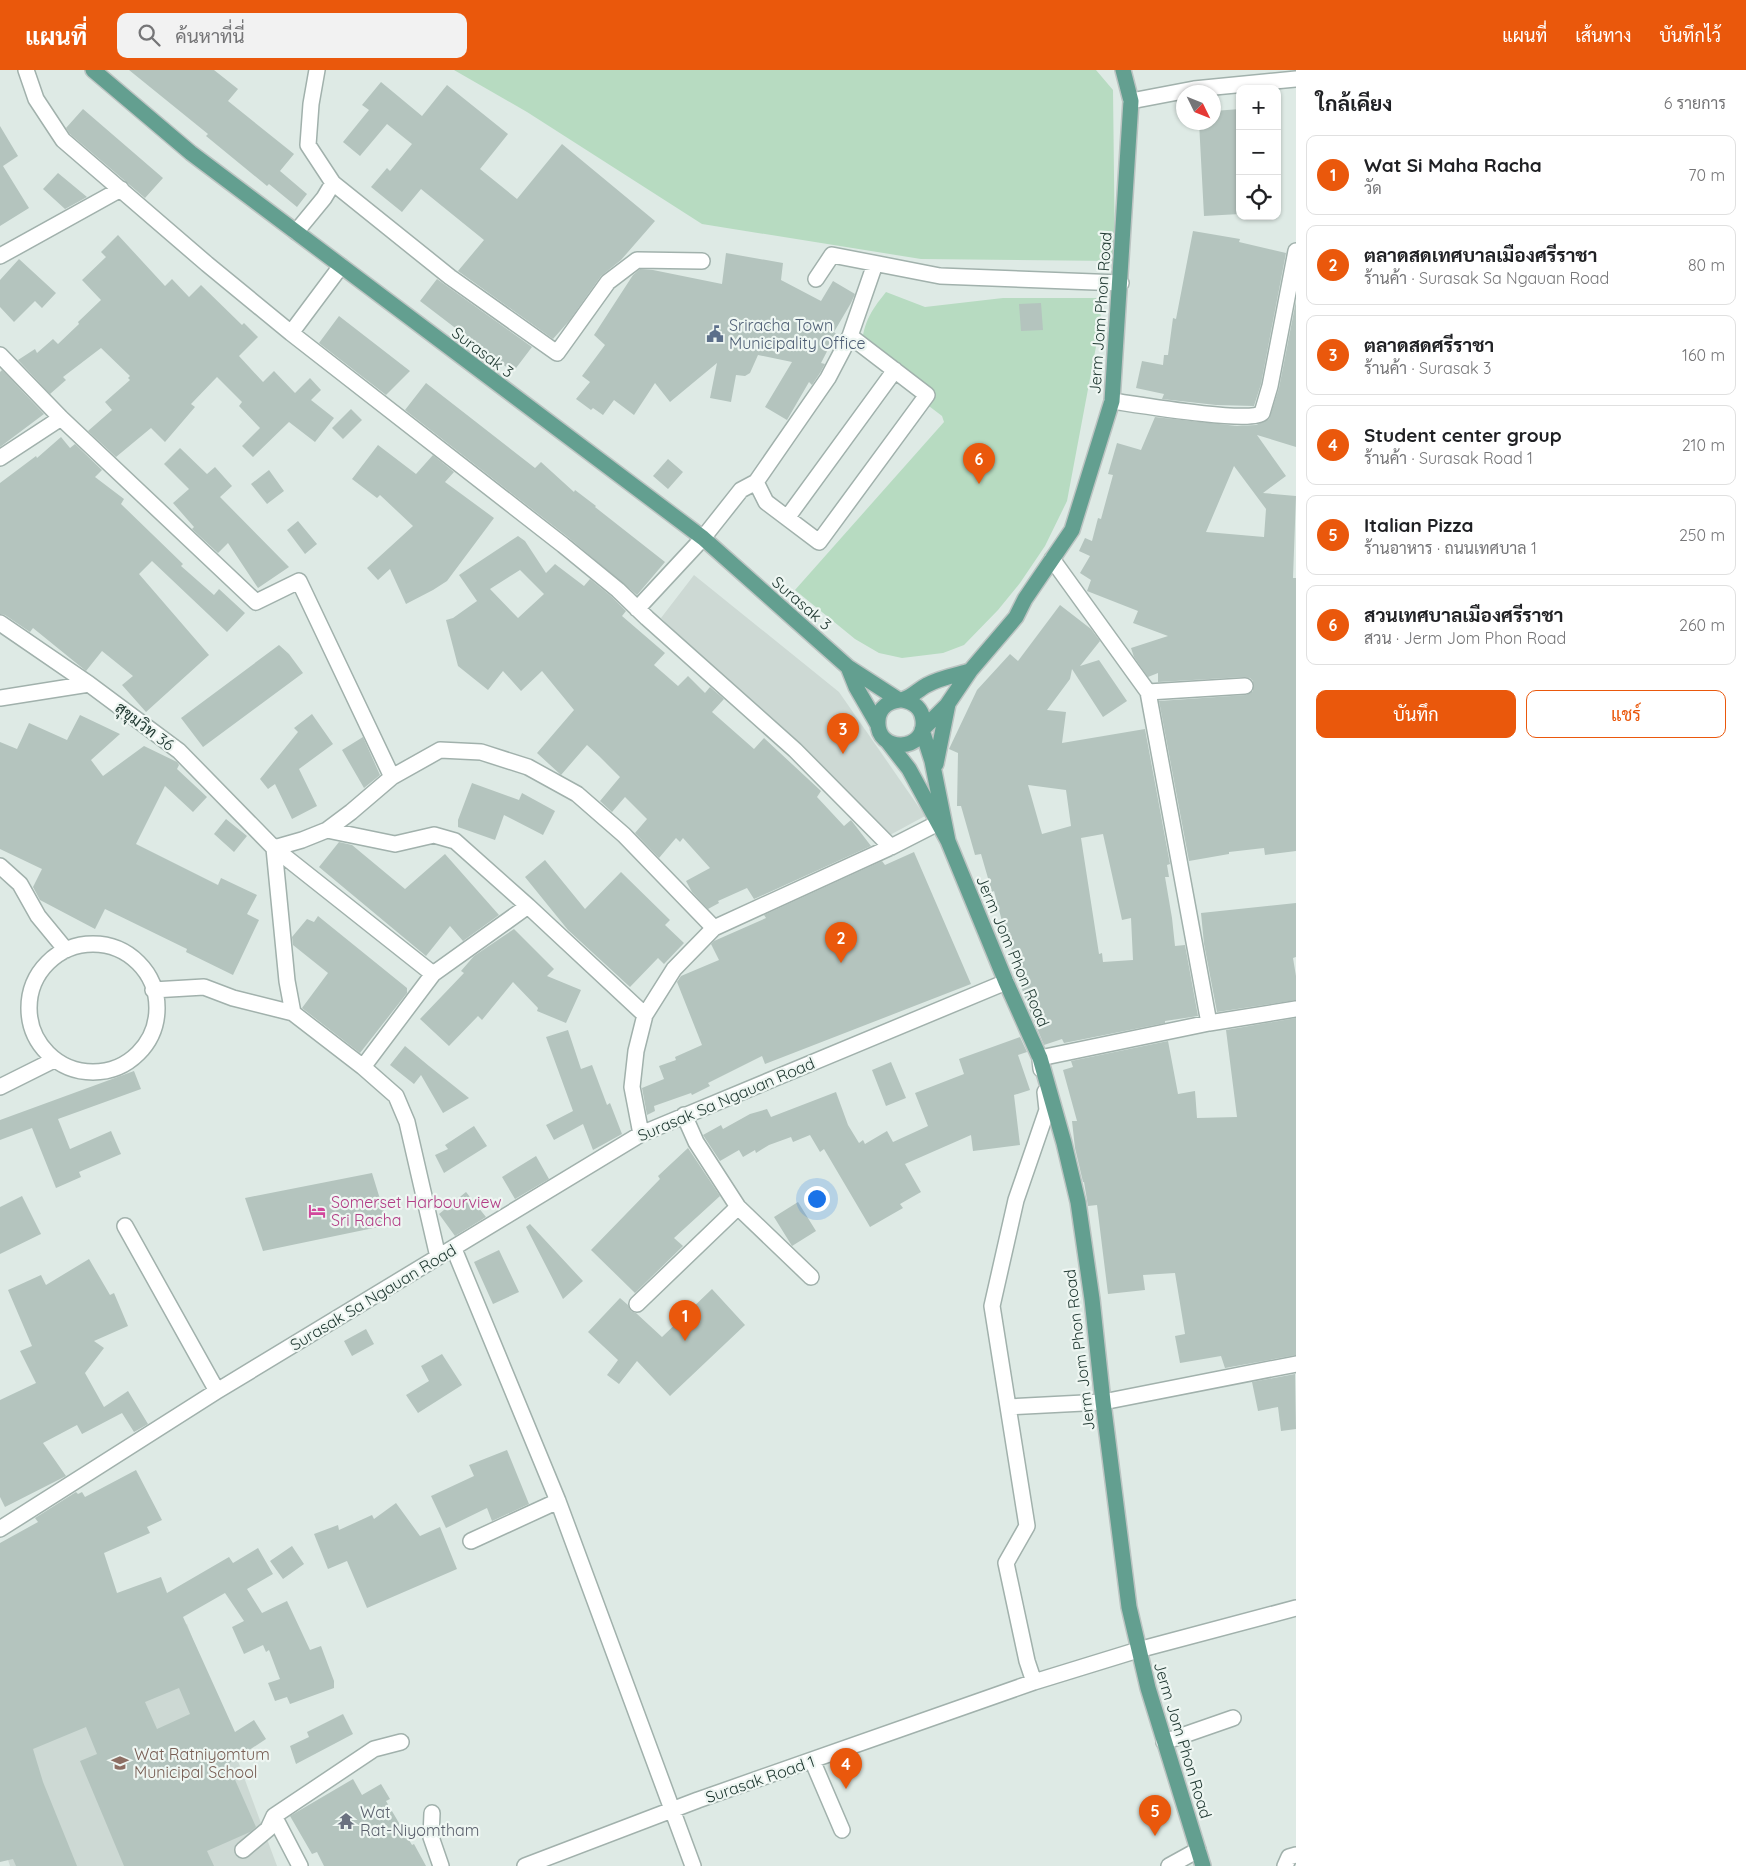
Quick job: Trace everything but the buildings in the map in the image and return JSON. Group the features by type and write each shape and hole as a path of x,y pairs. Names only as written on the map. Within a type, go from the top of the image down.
{"main road":[{"name":"Surasak 3","path":"93,70 191,153 703,538 848,667 901,700"},
{"name":"Jerm Jom Phon Road","path":"948,841 935,772 922,730 949,702 970,671 1016,617 1072,530 1112,401 1121,283 1131,101 1123,70"},
{"name":"Surasak 3","path":"848,667 856,687 878,726"},
{"path":"901,700 914,704 919,709 922,715 922,730 919,737 913,742 898,746 888,742 880,733 878,718 886,705 901,700 928,684 970,671"},
{"path":"935,772 936,753 949,702"},
{"name":"Jerm Jom Phon Road","path":"888,742 909,769 948,841 1006,982 1040,1058 1064,1143 1078,1202 1092,1299 1102,1402 1128,1607 1164,1742 1203,1866"}],"street":[{"path":"26,70 36,99 63,140 207,264 291,333 618,590 795,750 892,847"},
{"path":"318,70 311,104 308,144 333,183 450,277 557,353 608,282 637,260 702,261"},
{"path":"1131,101 1194,89 1296,79"},
{"path":"296,232 324,198 333,183"},
{"path":"0,256 121,189"},
{"path":"1112,401 1210,414 1250,418 1259,416 1262,413 1270,386 1296,251"},
{"path":"816,278 832,254 940,276 1121,283"},
{"path":"637,609 703,538 741,490 756,482 828,378 850,336 875,264"},
{"path":"291,333 341,266"},
{"path":"756,482 766,502 818,542 927,395 850,336"},
{"path":"0,355 61,418 256,602 299,582 392,777"},
{"path":"787,518 895,370"},
{"path":"0,458 61,418"},
{"path":"1052,559 1148,692 1209,1023"},
{"name":"สุขุมวิท 36","path":"0,624 89,684 179,751 274,848 434,974"},
{"path":"0,698 89,684"},
{"path":"1148,692 1245,686"},
{"path":"293,1013 287,981 274,848 327,830 392,777 440,750 481,752 528,767 577,794 624,835 714,928"},
{"path":"641,1134 632,1086 636,1051 644,1015 674,969 714,928 892,847 938,823"},
{"path":"327,830 395,844 434,835 456,840 644,1015"},
{"path":"0,866 20,884 38,916 66,950"},
{"path":"363,1067 434,974 528,906"},
{"path":"98,944 119,949 136,960 149,977 156,997 156,1019 148,1040 134,1056 116,1068 94,1072 73,1069 54,1060 40,1045 31,1026 28,1006 33,986 43,967 66,950 78,946 98,944"},
{"name":"Surasak Sa Ngauan Road","path":"0,1529 217,1391 641,1134 1006,982"},
{"path":"153,990 204,987 233,998 293,1013 363,1067 396,1096 407,1122 438,1257"},
{"path":"1034,1682 1027,1661 1006,1563 1027,1526 992,1306 1016,1200 1047,1110 1040,1058 1209,1023 1296,1008"},
{"path":"0,1087 54,1060"},
{"path":"684,1115 696,1142 738,1207 811,1277"},
{"path":"637,1304 738,1207"},
{"path":"125,1226 217,1391"},
{"path":"454,1249 558,1501 693,1866"},
{"path":"1008,1407 1102,1402 1296,1364"},
{"path":"471,1540 558,1501"},
{"name":"Surasak Road 1","path":"525,1866 673,1810 1034,1682 1138,1650 1296,1608"},
{"path":"1164,1742 1233,1718"},
{"path":"243,1850 268,1829 274,1816 374,1749 401,1742"},
{"path":"812,1760 842,1830"},
{"path":"432,1814 431,1837 441,1866"},
{"path":"274,1816 300,1866"},
{"path":"1169,1866 1198,1850"},
{"path":"1285,1866 1289,1857 1296,1855"}],"shaded area":[{"path":"694,575 839,692 925,816 890,835 661,618"},
{"name":"Wat Ratniyomtum Municipal School","path":"187,1624 277,1866 10,1866 0,1835 0,1691"}],"green space":[{"path":"454,70 1096,70 1113,90 1115,261 921,259 702,224 527,112"},
{"path":"886,292 925,307 1003,298 1096,298 1100,304 1101,320 1067,501 1045,546 1020,583 998,610 964,645 943,653 902,658 879,653 855,639 795,590 944,422 942,416 862,355 863,336 867,321"}],"place":[{"name":"Sriracha Town Municipality Office","path":"715,334"},
{"name":"สวนเทศบาลเมืองศรีราชา","path":"979,484"},
{"name":"ตลาดสดศรีราชา","path":"843,754"},
{"name":"ตลาดสดเทศบาลเมืองศรีราชา","path":"841,963"},
{"name":"Somerset Harbourview Sri Racha","path":"317,1211"},
{"name":"Wat Si Maha Racha","path":"685,1341"},
{"name":"Wat Ratniyomtum Municipal School","path":"120,1763"},
{"name":"Student center group","path":"846,1789"},
{"name":"Wat Rat-Niyomtham","path":"346,1821"},
{"name":"Italian Pizza","path":"1155,1836"}]}
